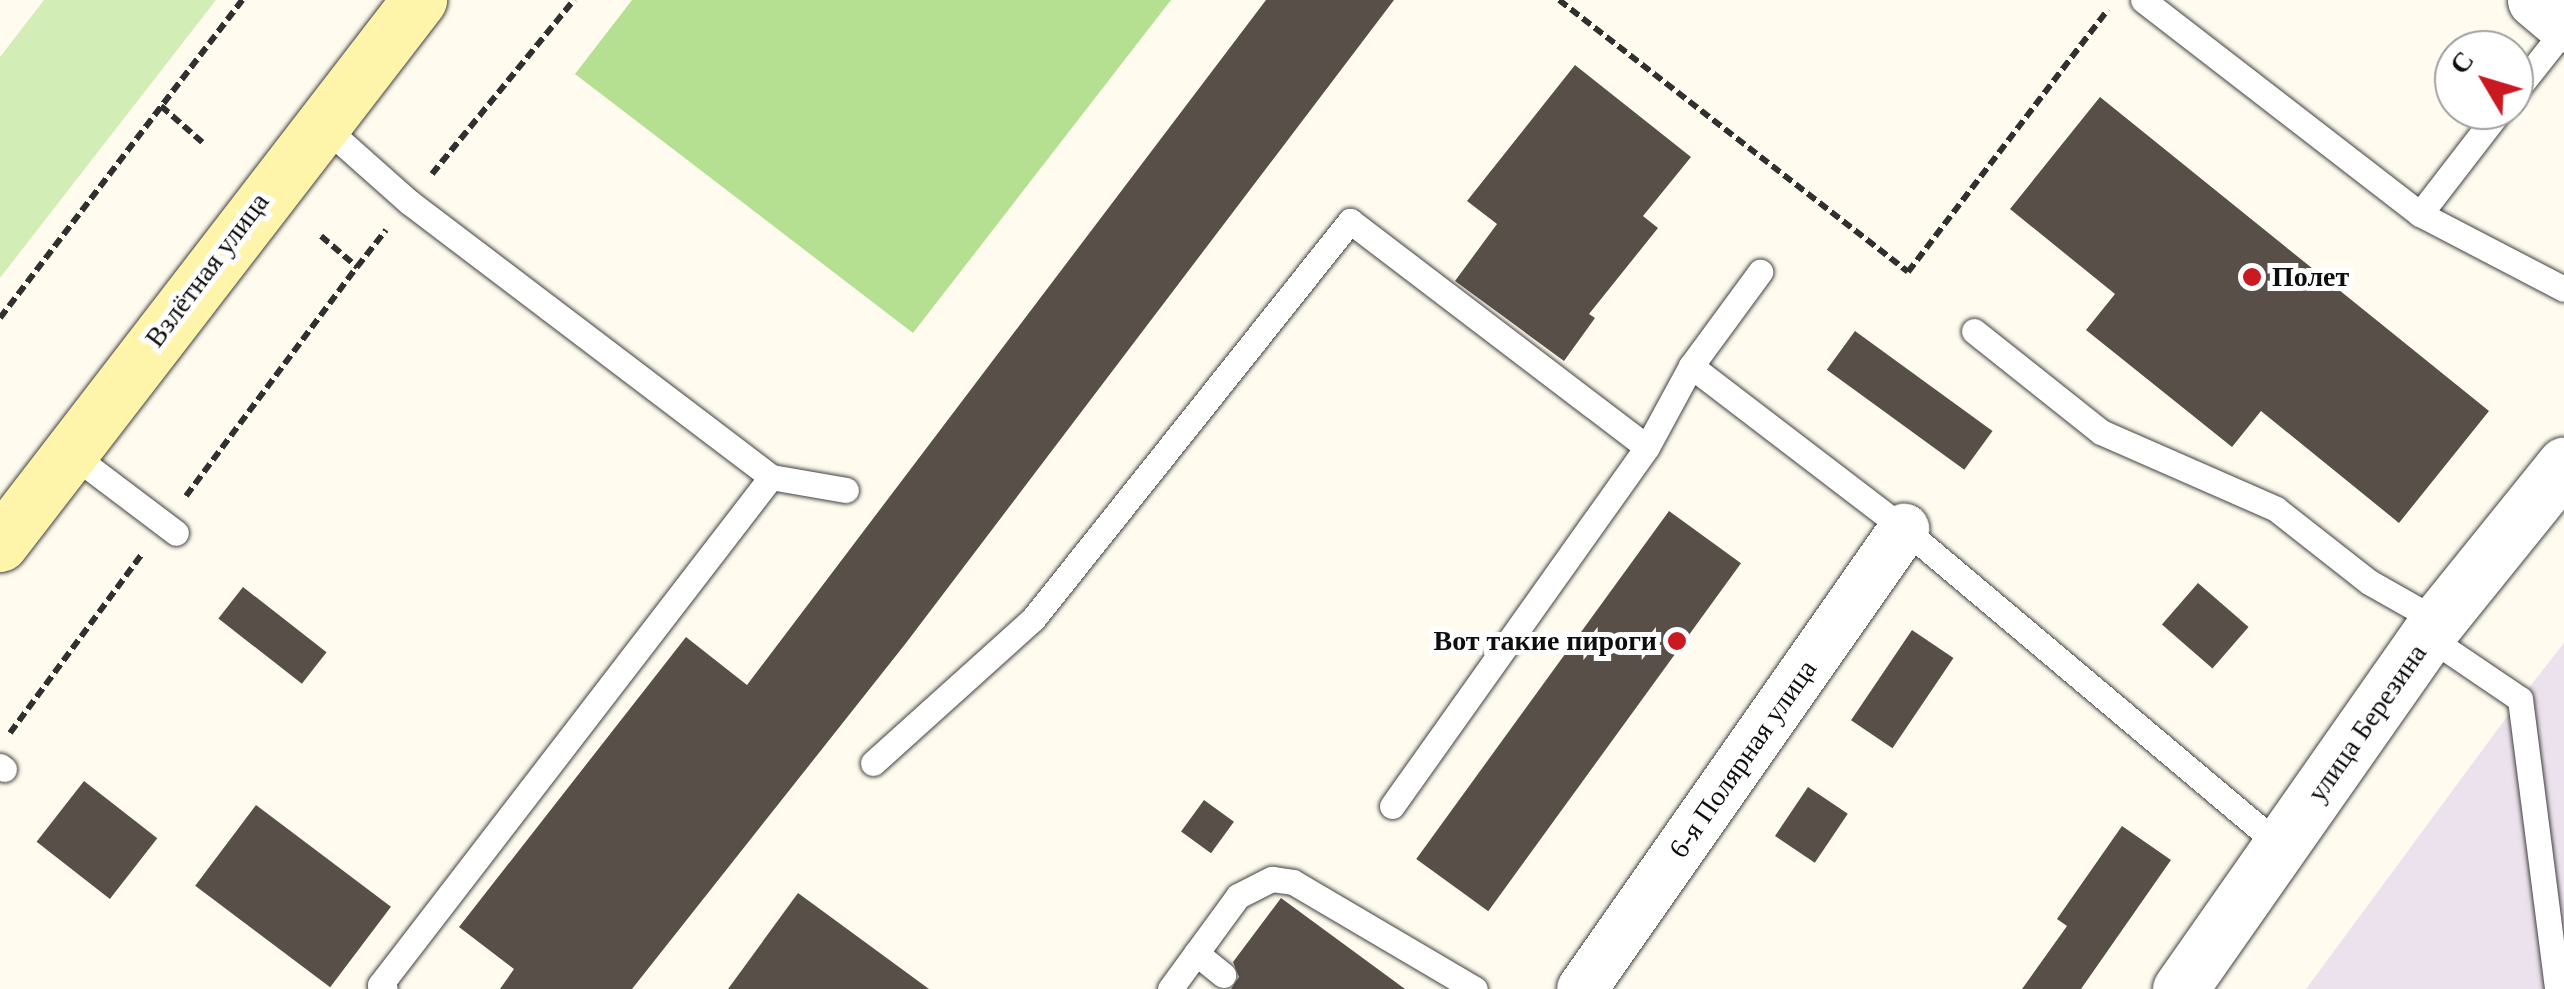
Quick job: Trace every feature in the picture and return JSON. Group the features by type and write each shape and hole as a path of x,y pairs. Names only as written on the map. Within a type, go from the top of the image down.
{"main road":[{"name":"Взлётная улица","path":"0,544 320,123 404,5"}],"street":[{"path":"2535,0 2564,27"},
{"name":"улица Березина","path":"2180,989 2432,628 2564,465"},
{"name":"6-я Полярная улица","path":"1582,989 1904,529"}],"lane":[{"path":"2143,0 2420,214 2564,289"},
{"path":"2534,66 2564,27"},
{"path":"320,123 409,202 771,477 846,490"},
{"path":"2420,214 2485,130"},
{"path":"873,764 1033,619 1350,220 1647,447"},
{"path":"1392,806 1647,447 1691,366 1760,272"},
{"path":"1974,331 2101,432 2276,509 2520,699 2556,989"},
{"path":"1691,366 1904,529 2282,847"},
{"path":"69,452 176,533"},
{"path":"381,988 771,477"},
{"path":"1170,989 1238,896 1272,879 1293,882 1474,989"},
{"path":"1196,953 1224,975"}],"path":[{"path":"0,318 242,0"},
{"path":"321,236 357,266 574,0"},
{"path":"1559,0 1908,272 2115,0"},
{"path":"161,106 202,142"}],"shaded area":[{"path":"2564,643 2564,989 2306,989 2520,699"}],"green space":[{"path":"44,0 216,0 0,278 0,57"},
{"path":"632,0 1171,0 913,333 575,74"}],"building":[{"path":"1266,0 1394,0 906,643 632,989 500,989 514,969 459,927 686,637 747,685"},
{"path":"1575,65 1691,157 1643,216 1658,228 1589,314 1595,318 1564,361 1455,281 1497,224 1467,201"},
{"path":"2100,97 2489,411 2399,523 2261,411 2232,447 2086,330 2115,294 2010,209"},
{"path":"1855,331 1993,431 1964,470 1827,370"},
{"path":"1669,511 1741,563 1488,911 1416,859"},
{"path":"2198,583 2249,627 2212,668 2162,625"},
{"path":"243,587 327,652 302,684 218,619"},
{"path":"1912,630 1953,658 1892,748 1851,720"},
{"path":"84,781 157,838 110,899 37,842"},
{"path":"1808,787 1848,814 1815,863 1775,836"},
{"path":"1204,800 1234,822 1211,853 1181,832"},
{"path":"256,805 391,907 330,987 195,886"},
{"path":"2122,826 2171,860 2081,989 2022,989 2067,926 2057,919"},
{"path":"798,893 929,989 728,989"},
{"path":"1281,898 1405,989 1231,989 1239,977 1233,962"}],"place":[{"name":"Полет","path":"2252,277"},
{"name":"Вот такие пироги","path":"1677,641"}]}
